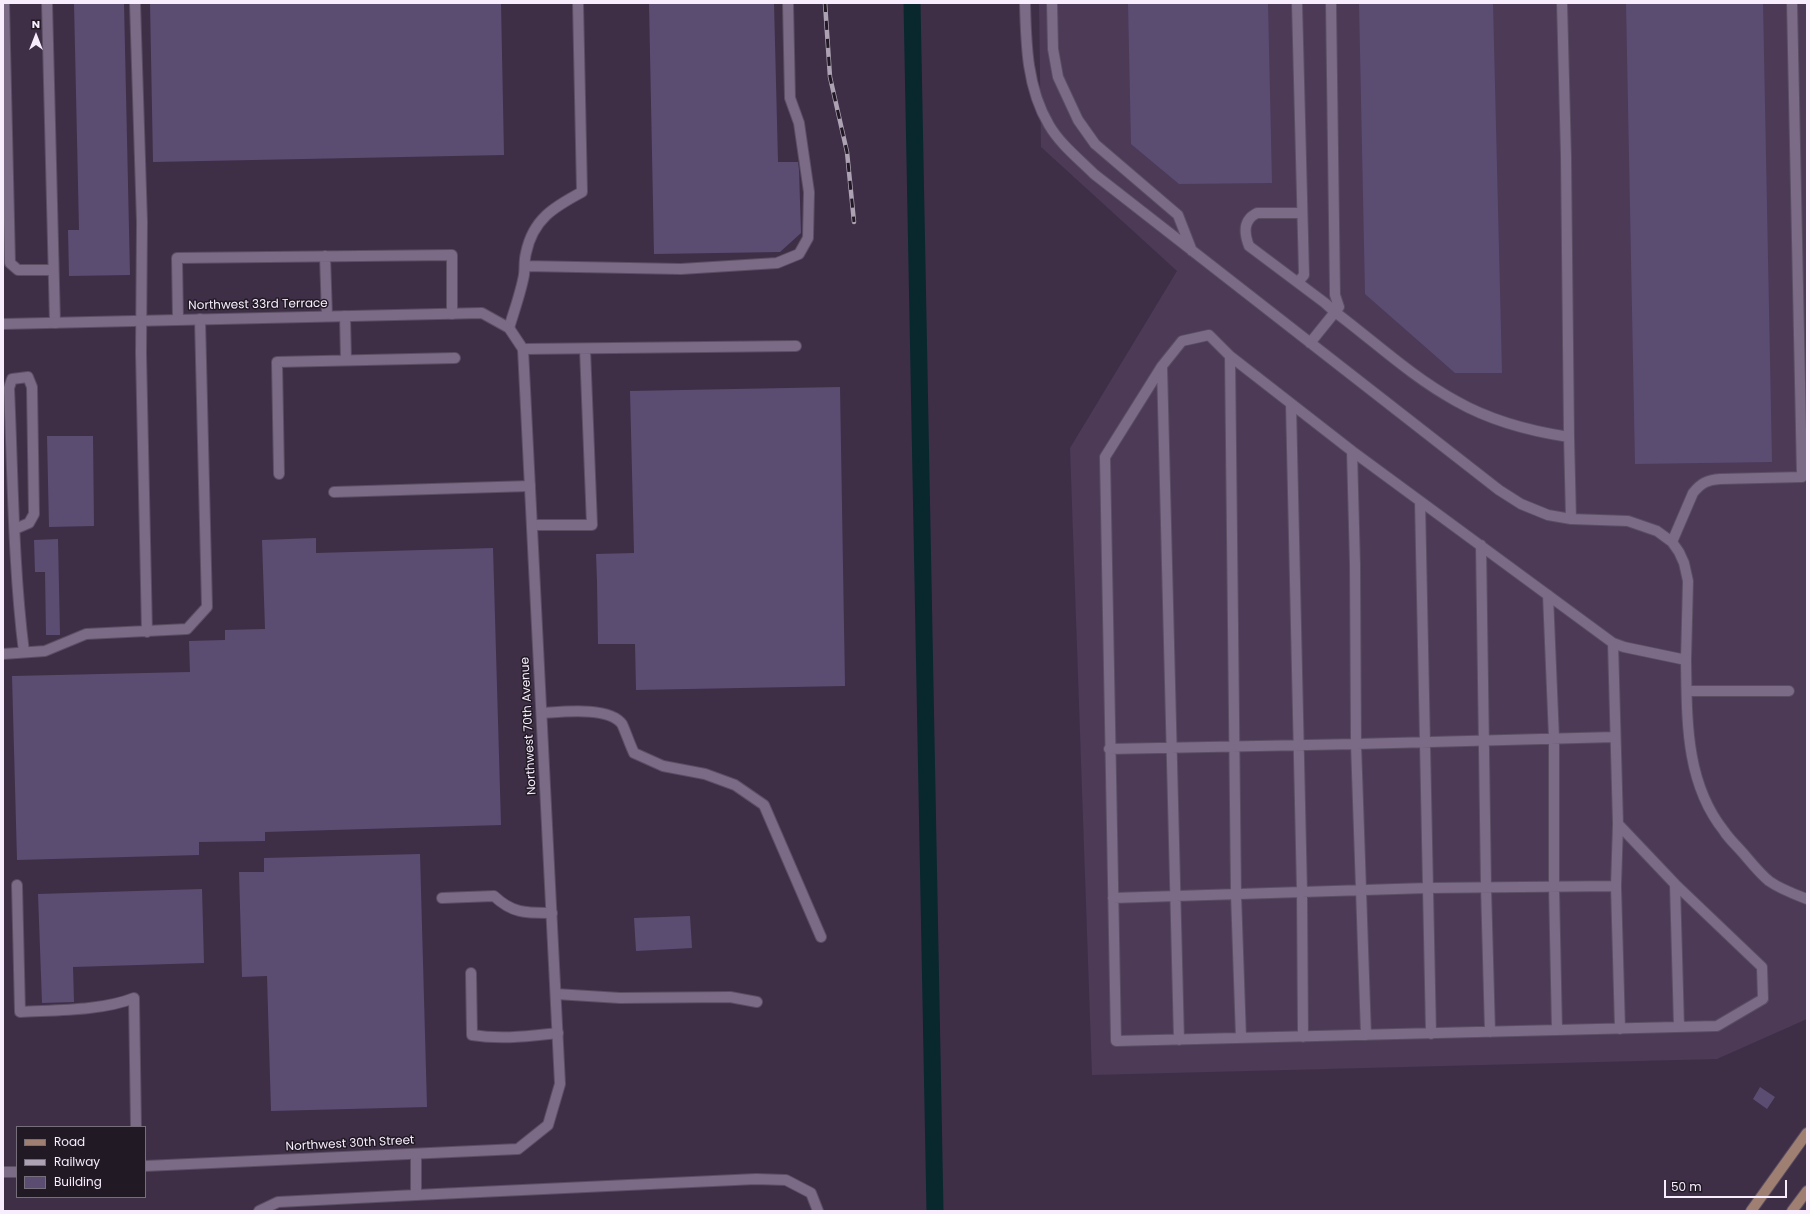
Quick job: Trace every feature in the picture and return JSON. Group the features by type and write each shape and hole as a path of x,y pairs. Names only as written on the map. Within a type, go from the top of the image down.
{"street":[{"path":"4,3 10,263 18,270 53,270"},
{"path":"47,3 55,323"},
{"path":"135,3 142,222 141,361 147,632"},
{"path":"578,3 582,192 559,204 540,221 532,234 526,253 524,275 509,328 523,349 796,346"},
{"path":"524,266 681,268 777,263 799,254 808,238 809,192 799,123 790,98 788,3"},
{"path":"1025,3 1026,49 1036,99 1049,126 1064,145 1094,174 1499,490 1534,510 1548,515 1571,519 1628,521 1657,531 1672,542 1684,563 1688,581 1686,660 1689,738 1693,765 1701,790 1715,818 1724,831 1768,881 1807,900"},
{"path":"1052,3 1053,48 1058,77 1078,120 1095,144 1178,215 1192,251"},
{"path":"1297,3 1304,275 1298,282"},
{"path":"1310,343 1339,307 1336,295 1330,3"},
{"path":"1562,3 1566,157 1571,519"},
{"path":"1672,542 1693,493 1706,481 1720,479 1802,477 1792,3"},
{"path":"1302,213 1257,213 1251,216 1247,221 1246,228 1249,246 1426,381 1457,401 1510,424 1542,433 1569,437"},
{"path":"178,320 177,258 452,255 452,314"},
{"path":"325,256 327,316"},
{"name":"Northwest 33rd Terrace","path":"3,324 482,313 509,328"},
{"path":"345,316 346,360"},
{"path":"3,654 45,651 86,634 187,629 207,607 200,319"},
{"path":"1618,824 1675,884 1762,967 1763,998 1717,1026 1116,1041 1109,749 1105,457 1162,366 1182,341 1209,335 1230,356 1352,451 1613,643 1624,647 1686,660"},
{"name":"Northwest 70th Avenue","path":"523,349 560,1084 548,1125"},
{"path":"532,525 592,525 585,349"},
{"path":"1230,356 1236,894 1241,1038"},
{"path":"279,474 277,362 455,358"},
{"path":"1162,366 1173,747 1179,1040"},
{"path":"15,529 29,523 34,514 32,387 28,377 12,379 9,388 15,529 19,612 24,652"},
{"path":"1291,404 1302,892 1303,1037"},
{"path":"1352,451 1355,565 1356,744 1366,1035"},
{"path":"334,492 530,486"},
{"path":"1420,501 1431,1034"},
{"path":"1481,545 1486,887 1490,1032"},
{"path":"1548,595 1554,738 1554,887 1557,1030"},
{"path":"1613,643 1618,824 1616,886 1620,1028"},
{"path":"1687,691 1789,691"},
{"path":"542,713 578,711 610,715 622,724 634,753 663,766 705,774 735,785 764,805 821,937"},
{"path":"1109,749 1616,737"},
{"path":"1675,884 1679,1027"},
{"path":"16,885 20,1012 76,1009 121,1003 134,998 136,1126"},
{"path":"1113,898 1427,888 1616,886"},
{"path":"442,898 494,896 504,905 524,913 552,912"},
{"path":"471,973 472,1035 487,1038 508,1039 558,1033"},
{"path":"556,994 620,998 730,997 757,1002"},
{"name":"Northwest 30th Street","path":"146,1166 518,1149 548,1125"},
{"path":"1752,1211 1807,1133"},
{"path":"416,1154 416,1195"},
{"path":"3,1172 16,1172"},
{"path":"259,1211 278,1202 756,1179 786,1180 811,1193 818,1211"},
{"path":"1792,1211 1807,1191"}],"shaded area":[{"path":"1039,3 1807,3 1807,1019 1717,1059 1092,1075 1070,448 1177,271 1041,147"}],"building":[{"path":"74,3 124,3 130,275 69,276 68,230 79,230"},
{"path":"150,3 501,3 504,155 153,162"},
{"path":"649,3 774,3 778,162 798,162 801,233 780,252 654,254"},
{"path":"1128,3 1268,3 1272,183 1179,184 1131,144"},
{"path":"1359,3 1493,3 1502,373 1455,373 1365,294"},
{"path":"1626,3 1763,3 1772,462 1635,464"},
{"path":"840,387 845,686 636,690 635,644 598,644 596,554 634,553 630,391"},
{"path":"47,436 93,436 94,526 49,527"},
{"path":"316,538 316,553 493,548 501,825 265,832 265,841 199,842 199,855 17,860 12,676 190,672 189,641 225,640 225,630 265,629 262,540"},
{"path":"58,539 60,635 46,635 45,572 35,572 34,540"},
{"path":"420,854 427,1107 271,1111 267,976 242,977 239,872 264,872 264,858"},
{"path":"202,889 204,963 73,967 74,1002 42,1003 38,894"},
{"path":"690,916 692,948 636,951 634,918"},
{"path":"1760,1087 1775,1097 1767,1109 1753,1099"}],"waterway":[{"path":"912,3 935,1211"}],"railway":[{"path":"825,3 830,77 847,152 854,222"}]}
